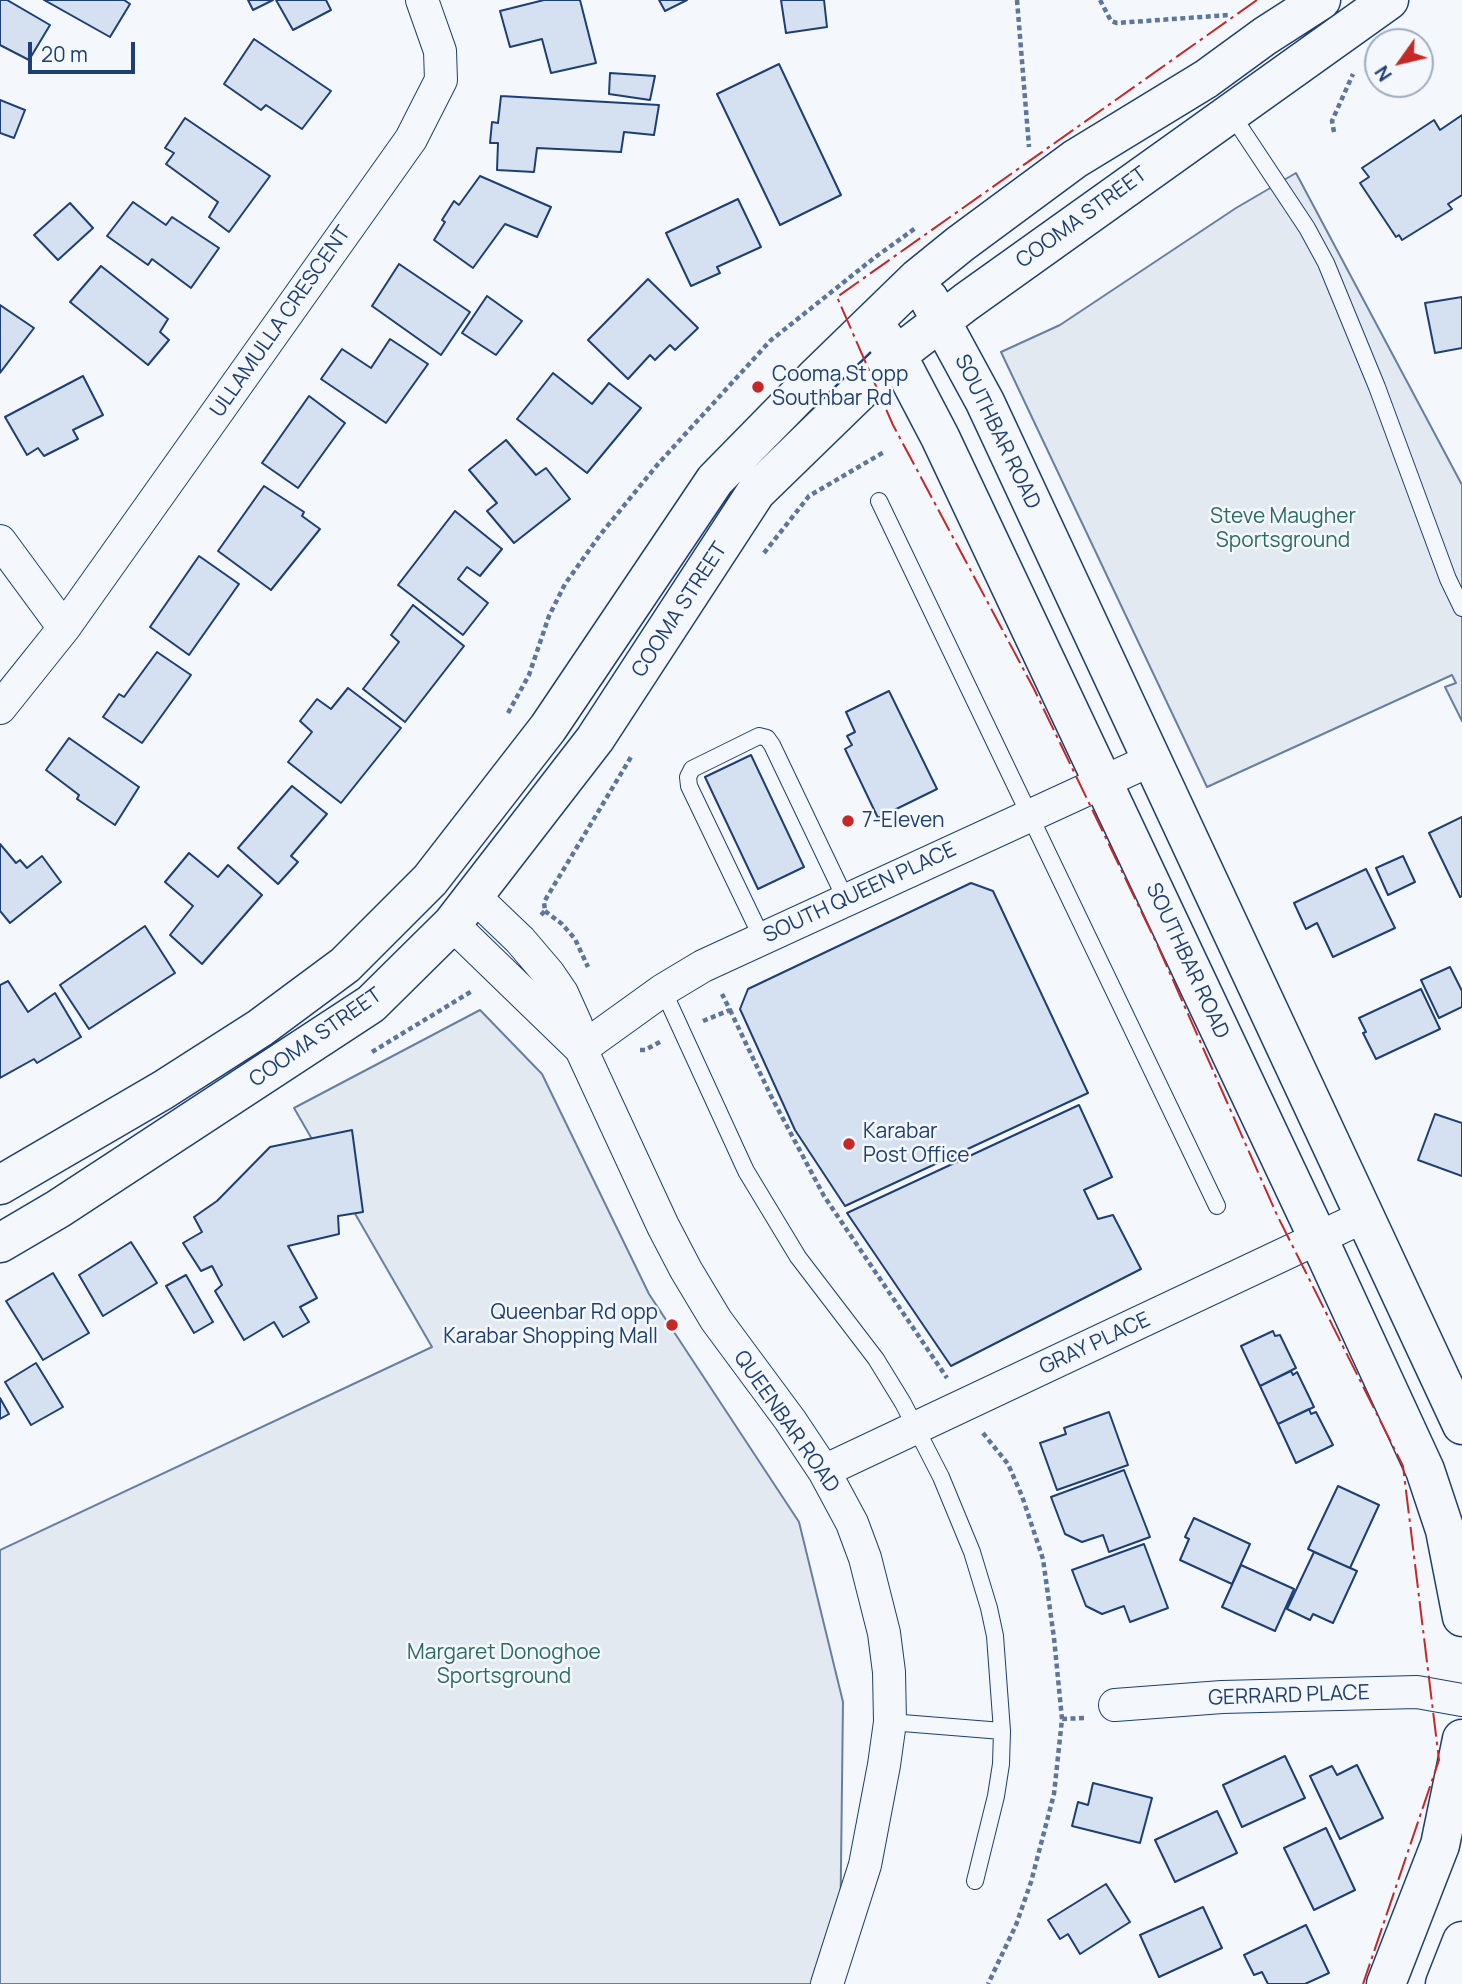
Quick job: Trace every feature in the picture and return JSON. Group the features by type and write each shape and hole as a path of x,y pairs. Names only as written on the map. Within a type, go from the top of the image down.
{"main road":[{"name":"COOMA STREET","path":"0,1185 163,1090 260,1028 345,965 430,880 548,728 715,480 872,322 918,278 1075,159 1206,79 1321,0"},
{"name":"COOMA STREET","path":"0,1243 58,1209 372,1004 463,910 595,739 757,492 898,355 966,302 1389,0"},
{"path":"1206,79 1230,111"},
{"name":"SOUTHBAR ROAD","path":"918,278 985,402 1462,1424"},
{"name":"SOUTHBAR ROAD","path":"872,322 898,355 940,437 1425,1470 1445,1530 1462,1618"},
{"path":"430,880 463,910"},
{"path":"1386,1984 1440,1845 1462,1739"},
{"path":"1445,1984 1462,1941"}],"street":[{"name":"ULLAMULLA CRESCENT","path":"0,708 64,628 411,139 441,80 440,51 422,0"},
{"path":"0,541 64,628"},
{"name":"SOUTH QUEEN PLACE","path":"581,1049 663,990 703,966 1151,760"},
{"name":"QUEENBAR ROAD","path":"463,910 581,1049 686,1270 716,1320 824,1471 852,1523 876,1595 884,1633 889,1672 890,1722 865,1866 827,1984"},
{"name":"GRAY PLACE","path":"824,1471 1365,1216"},
{"name":"GERRARD PLACE","path":"1115,1705 1222,1697 1417,1692 1462,1700"}],"lane":[{"path":"1230,111 1307,228 1326,263 1377,387 1448,579 1462,607"},
{"path":"879,501 1217,1206"},
{"path":"762,938 689,786 688,776 692,769 759,736 767,738 772,745 846,900"},
{"path":"663,990 733,1145 757,1191 798,1257 890,1381 917,1427 958,1514 989,1608 995,1636 1002,1731 996,1796 975,1881"},
{"path":"890,1722 1002,1731"}],"path":[{"path":"1017,0 1030,151"},
{"path":"1100,0 1111,21 1117,23 1236,14"},
{"path":"988,1984 999,1958"}],"green space":[{"name":"Steve Maugher Sportsground","path":"1296,173 1462,485 1462,721 1445,687 1456,683 1452,675 1207,787 1001,352 1060,325 1236,208"},
{"name":"Margaret Donoghoe Sportsground","path":"480,1010 542,1074 649,1294 799,1522 843,1702 840,1948 829,1984 0,1984 0,1550 432,1347 294,1108"}],"building":[{"path":"0,0 7,0 50,25 29,60 0,45"},
{"path":"44,0 124,0 130,4 110,37"},
{"path":"248,0 273,0 253,10"},
{"path":"276,0 326,0 331,10 293,30"},
{"path":"544,0 580,0 596,63 551,73 542,39 510,47 500,11"},
{"path":"659,0 687,0 665,11"},
{"path":"781,0 824,0 827,27 786,33"},
{"path":"254,39 331,91 302,129 266,105 261,110 224,84"},
{"path":"779,64 841,195 780,225 717,94"},
{"path":"610,73 655,76 650,100 609,94"},
{"path":"501,96 659,105 654,135 624,132 621,152 537,148 534,172 497,170 498,143 490,143 492,122 498,123"},
{"path":"0,100 25,110 14,138 0,133"},
{"path":"1462,115 1462,195 1448,204 1452,209 1402,240 1399,235 1396,237 1360,183 1369,177 1362,168 1434,120 1440,130"},
{"path":"185,118 270,176 229,232 209,217 218,202 166,164 174,153 165,148"},
{"path":"480,176 551,207 537,237 505,224 473,268 434,240 454,201 459,205"},
{"path":"738,199 761,247 717,267 720,273 691,286 666,233"},
{"path":"133,202 166,225 172,217 219,248 191,288 152,259 148,265 107,236"},
{"path":"70,203 93,228 58,260 34,235"},
{"path":"399,264 470,312 441,355 372,306"},
{"path":"101,266 168,319 160,332 169,340 148,365 70,302"},
{"path":"648,279 698,328 675,350 670,345 655,360 650,355 628,379 588,340"},
{"path":"487,296 522,321 496,355 462,333"},
{"path":"1462,297 1462,348 1435,353 1425,303"},
{"path":"0,305 34,328 0,373"},
{"path":"390,339 428,364 386,423 321,379 342,349 371,368"},
{"path":"553,373 592,404 609,383 641,408 587,473 517,419"},
{"path":"83,376 103,415 73,430 78,439 44,456 38,448 27,455 5,417"},
{"path":"309,396 345,423 298,488 262,463"},
{"path":"506,440 536,475 546,468 570,499 514,543 487,511 497,503 469,470"},
{"path":"264,486 304,512 302,516 320,529 271,590 218,551"},
{"path":"455,511 502,549 480,576 467,567 458,579 488,603 463,635 398,585"},
{"path":"199,556 239,584 189,655 150,627"},
{"path":"413,605 464,646 405,722 363,689 399,642 391,635"},
{"path":"157,652 191,675 142,743 103,717 119,694 124,697"},
{"path":"348,688 401,728 341,803 288,762 312,732 300,721 317,699 331,709"},
{"path":"889,691 937,789 878,818 845,749 852,745 847,736 855,732 846,712"},
{"path":"69,738 139,787 115,825 77,799 79,795 46,770"},
{"path":"751,755 804,867 758,889 705,777"},
{"path":"292,786 327,814 291,856 298,862 278,884 238,848"},
{"path":"1462,817 1462,896 1460,897 1429,833"},
{"path":"0,844 16,863 20,860 27,868 42,856 61,882 10,923 0,911"},
{"path":"189,853 218,877 228,865 262,895 202,964 170,935 193,906 165,882"},
{"path":"1403,856 1415,882 1388,895 1376,868"},
{"path":"1366,869 1395,928 1333,957 1317,923 1306,929 1294,903"},
{"path":"971,883 993,891 1088,1093 845,1206 795,1130 740,1009 748,989"},
{"path":"145,926 175,973 89,1029 60,985"},
{"path":"1450,967 1462,991 1462,1007 1439,1018 1421,980"},
{"path":"8,981 28,1012 55,993 81,1037 37,1063 34,1059 0,1078 0,985"},
{"path":"1421,989 1440,1029 1376,1059 1359,1018"},
{"path":"1079,1105 1112,1177 1084,1190 1098,1219 1113,1215 1141,1269 951,1366 847,1213"},
{"path":"1435,1114 1462,1123 1462,1176 1418,1160"},
{"path":"352,1130 363,1212 338,1216 339,1234 288,1246 317,1298 300,1307 309,1322 283,1337 274,1322 244,1340 215,1291 222,1285 212,1266 201,1271 183,1243 202,1232 194,1217 217,1201 270,1147"},
{"path":"131,1242 157,1283 103,1316 79,1275"},
{"path":"53,1273 89,1333 43,1360 6,1301"},
{"path":"186,1275 213,1322 194,1333 166,1286"},
{"path":"1273,1331 1275,1336 1280,1335 1296,1368 1260,1386 1241,1346"},
{"path":"36,1363 63,1407 31,1425 5,1382"},
{"path":"1291,1371 1293,1375 1297,1372 1314,1407 1278,1424 1260,1386"},
{"path":"0,1398 9,1414 0,1419"},
{"path":"1309,1409 1311,1414 1316,1412 1333,1445 1296,1463 1278,1424"},
{"path":"1109,1412 1128,1465 1057,1490 1040,1443 1066,1434 1064,1428"},
{"path":"1124,1470 1150,1537 1109,1552 1103,1535 1082,1542 1065,1534 1051,1497"},
{"path":"1338,1486 1379,1505 1350,1568 1308,1549"},
{"path":"1194,1518 1250,1544 1232,1584 1180,1560 1189,1539 1185,1537"},
{"path":"1144,1544 1168,1608 1130,1622 1124,1606 1102,1614 1086,1606 1072,1570"},
{"path":"1314,1552 1357,1571 1333,1623 1313,1614 1310,1620 1287,1609"},
{"path":"1241,1565 1294,1589 1275,1631 1222,1607"},
{"path":"1285,1756 1305,1798 1242,1827 1223,1785"},
{"path":"1357,1765 1383,1818 1340,1839 1310,1776 1332,1766 1337,1775"},
{"path":"1093,1783 1152,1798 1140,1843 1072,1826 1078,1802 1088,1805"},
{"path":"1217,1811 1237,1853 1175,1882 1155,1840"},
{"path":"1326,1828 1355,1890 1314,1910 1284,1848"},
{"path":"1106,1884 1130,1922 1080,1954 1068,1934 1060,1939 1048,1920"},
{"path":"1203,1907 1222,1948 1159,1977 1140,1935"},
{"path":"1306,1925 1329,1973 1305,1984 1268,1984 1262,1972 1254,1975 1244,1955"}],"power":[{"path":"1257,0 837,297 893,425 1034,689 1157,944 1277,1215 1403,1466 1439,1760 1363,1984"}],"place":[{"name":"Cooma St opp Southbar Rd","path":"758,387"},
{"name":"7-Eleven","path":"848,821"},
{"name":"Karabar Post Office","path":"849,1144"},
{"name":"Queenbar Rd opp Karabar Shopping Mall","path":"672,1325"}]}
